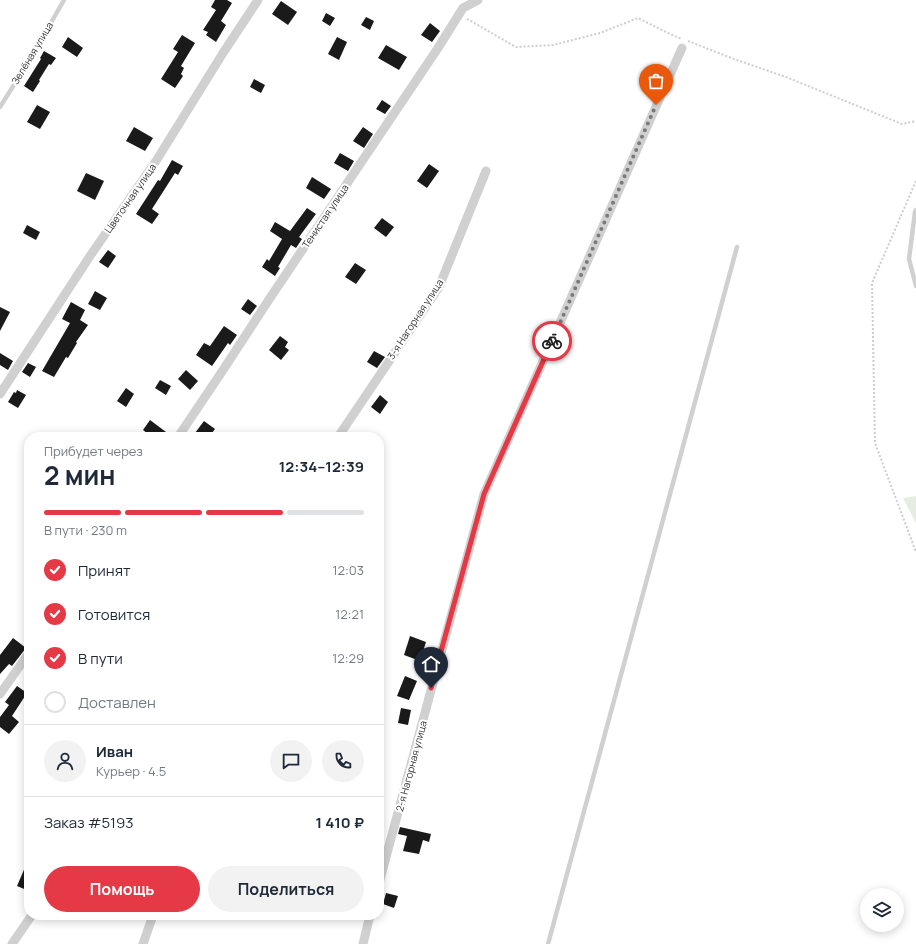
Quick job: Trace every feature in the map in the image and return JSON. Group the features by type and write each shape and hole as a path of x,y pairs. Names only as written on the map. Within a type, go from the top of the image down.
{"street":[{"name":"Цветочная улица","path":"0,394 90,256 156,161 223,53 258,0"},
{"name":"Тенистая улица","path":"181,432 438,48 463,8 478,0"},
{"name":"2-я Нагорная улица","path":"384,864 484,494 682,48"},
{"name":"3-я Нагорная улица","path":"341,432 439,287 486,170"},
{"path":"0,694 24,660"},
{"path":"12,944 29,920"},
{"path":"143,944 151,920"},
{"path":"363,944 369,920"}],"lane":[{"name":"Зелёная улица","path":"0,106 32,56 64,0"},
{"path":"916,210 909,259 916,286"},
{"path":"548,944 737,247"}],"path":[{"path":"459,14 516,47 553,45 600,33 638,18 670,34 786,77 902,124 916,121"},
{"path":"916,181 872,284 875,443 916,552"}],"shaded area":[{"path":"916,496 916,523 903,498"}],"building":[{"path":"215,0 227,0 232,3 221,21 226,25 216,42 206,35 208,32 203,30 216,10 211,7"},
{"path":"281,1 297,12 288,25 272,14"},
{"path":"326,13 335,18 330,26 322,21"},
{"path":"366,17 374,21 370,30 361,25"},
{"path":"430,23 440,31 432,42 421,35"},
{"path":"182,35 195,43 181,66 184,68 181,74 183,76 175,88 161,79 178,52 173,49"},
{"path":"68,37 83,48 77,57 62,47"},
{"path":"337,37 347,42 339,60 328,54"},
{"path":"386,45 407,57 399,70 378,58"},
{"path":"44,51 56,58 51,65 49,64 33,92 24,86 41,59 40,58"},
{"path":"254,79 265,85 261,93 250,87"},
{"path":"382,100 391,106 385,114 376,109"},
{"path":"37,105 50,112 40,129 27,122"},
{"path":"134,127 153,138 145,151 126,141"},
{"path":"363,127 373,134 364,148 353,141"},
{"path":"340,153 354,161 348,171 334,163"},
{"path":"172,160 183,166 178,175 175,173 152,209 159,214 152,224 136,214 158,180 160,181"},
{"path":"429,164 439,171 427,188 417,181"},
{"path":"86,173 104,181 95,200 77,191"},
{"path":"312,177 331,189 324,199 306,188"},
{"path":"307,208 316,214 299,237 302,239 296,248 291,245 278,267 280,268 275,276 262,267 267,259 269,261 282,239 270,231 275,222 290,231"},
{"path":"382,218 394,227 386,237 374,228"},
{"path":"27,225 40,232 36,240 23,233"},
{"path":"108,250 116,256 108,268 99,262"},
{"path":"355,263 366,270 356,284 345,277"},
{"path":"95,291 107,298 100,310 88,304"},
{"path":"248,299 257,306 250,315 241,309"},
{"path":"71,302 85,310 80,320 88,325 76,342 77,343 68,358 66,357 54,377 42,371 70,323 62,319"},
{"path":"0,307 10,312 0,331"},
{"path":"224,326 237,335 230,345 228,343 212,366 196,355 204,343 210,346"},
{"path":"280,336 288,342 285,347 289,350 281,360 269,350"},
{"path":"374,351 385,357 377,368 367,362"},
{"path":"0,353 13,361 8,370 0,365"},
{"path":"28,363 36,367 30,377 22,372"},
{"path":"186,370 198,381 190,390 178,379"},
{"path":"160,380 171,386 166,395 155,388"},
{"path":"126,388 134,394 126,407 117,401"},
{"path":"17,390 26,395 18,408 8,402"},
{"path":"380,395 388,402 380,414 371,407"},
{"path":"150,420 166,432 146,432 143,430"},
{"path":"204,421 215,429 213,432 196,432"},
{"path":"410,636 426,642 420,661 404,655"},
{"path":"13,638 24,646 24,651 12,666 9,664 0,674 0,655"},
{"path":"405,676 417,681 409,700 397,696"},
{"path":"17,686 24,691 24,698 12,716 19,722 9,734 0,727 0,717 9,705 5,702"},
{"path":"401,708 411,710 408,725 398,723"},
{"path":"400,827 431,834 429,842 423,840 419,854 403,851 407,836 398,834"},
{"path":"24,870 24,889 17,886"},
{"path":"386,893 398,896 394,908 384,904"}],"way so far":[{"path":"552,341 656,105"}],"route":[{"path":"431,688 484,494 552,341"}]}
